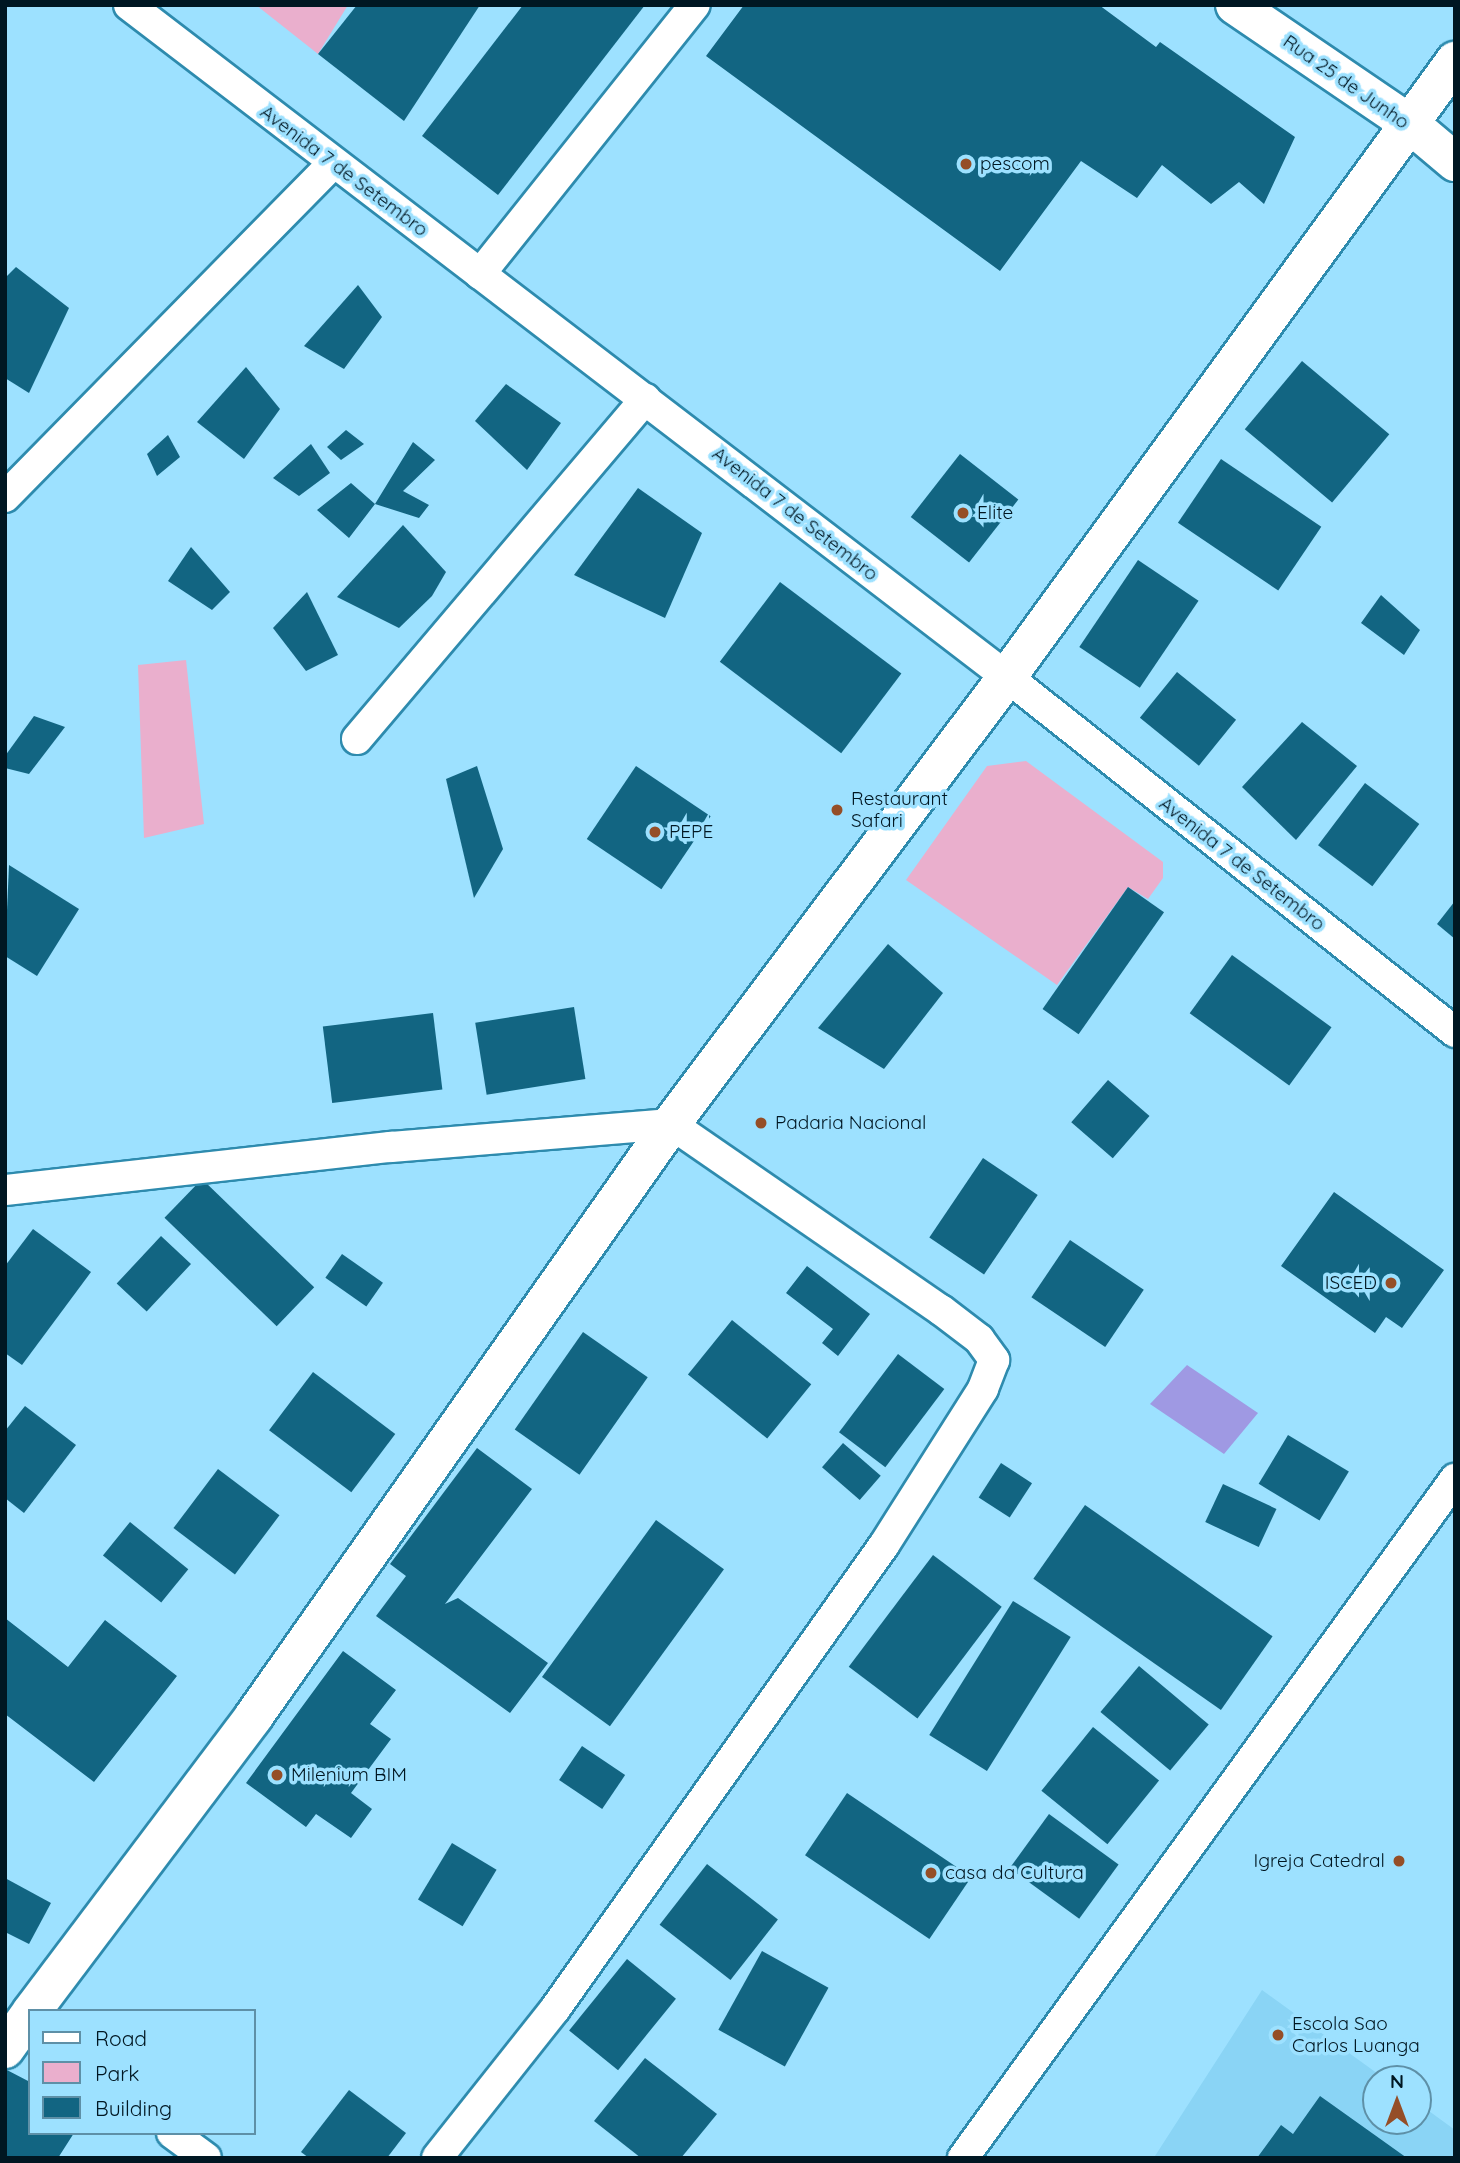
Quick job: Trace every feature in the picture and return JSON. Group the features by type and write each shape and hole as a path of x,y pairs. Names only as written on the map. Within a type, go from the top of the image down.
{"main road":[{"name":"Rua 25 de Junho","path":"1235,5 1410,124 1455,162"},
{"path":"37,2009 254,1716 671,1124 1007,677 1455,61"}],"street":[{"name":"Avenida 7 de Setembro","path":"129,5 332,164 645,399 1007,677 1455,1032"},
{"path":"480,274 695,5"},
{"path":"5,497 332,164"},
{"path":"356,739 645,399"},
{"path":"5,1190 391,1147 671,1124 941,1310 979,1339 993,1360 983,1389 884,1545 555,2009 437,2158"},
{"path":"963,2158 1455,1479"},
{"path":"175,2135 206,2158"}],"shaded area":[{"path":"1187,1365 1258,1413 1224,1454 1150,1404"},
{"name":"Escola Sao Carlos Luanga","path":"1262,1990 1366,2065 1362,2065 1362,2135 1432,2135 1432,2113 1455,2130 1455,2158 1155,2156"}],"green space":[{"path":"256,5 348,5 318,54"},
{"path":"186,660 204,824 144,838 138,665"},
{"path":"1026,761 1163,862 1163,878 1148,899 1128,887 1057,985 906,880 987,766"}],"building":[{"path":"357,5 480,5 404,121 318,54"},
{"path":"523,5 645,5 498,195 422,136"},
{"name":"pescom","path":"744,5 1099,5 1156,47 1160,42 1295,137 1264,204 1239,182 1211,204 1162,165 1137,198 1081,161 1000,271 706,56"},
{"path":"16,267 69,308 29,393 5,378 5,278"},
{"path":"358,285 382,317 344,369 304,346"},
{"path":"1302,361 1389,434 1332,502 1245,429"},
{"path":"246,367 280,409 244,459 197,422"},
{"path":"506,384 561,423 527,470 475,421"},
{"path":"346,430 364,444 341,460 327,447"},
{"path":"168,435 180,457 157,476 147,454"},
{"path":"413,442 435,460 403,491 429,505 419,518 375,504"},
{"path":"311,444 330,473 299,496 273,478"},
{"path":"960,454 1018,500 969,563 911,517"},
{"path":"1221,459 1321,527 1278,590 1178,523"},
{"path":"351,483 375,504 349,538 317,510"},
{"path":"638,488 702,533 665,618 574,575"},
{"path":"403,525 446,572 432,596 399,628 337,597"},
{"path":"191,547 230,592 212,610 168,581"},
{"path":"1138,560 1199,601 1140,688 1079,647"},
{"path":"780,582 901,673 841,753 720,662"},
{"path":"307,592 338,655 306,671 273,628"},
{"path":"1381,595 1420,630 1404,655 1361,623"},
{"path":"1177,672 1236,720 1199,766 1140,718"},
{"path":"34,716 65,727 29,774 5,768 5,756"},
{"path":"1302,722 1357,766 1296,840 1242,787"},
{"path":"477,766 503,849 474,898 446,779"},
{"path":"636,766 711,816 661,889 587,839"},
{"path":"1365,783 1419,824 1372,886 1318,845"},
{"path":"9,865 79,909 37,976 5,956"},
{"path":"1128,887 1164,912 1079,1034 1043,1009"},
{"path":"1455,901 1455,939 1437,924"},
{"path":"888,944 943,993 884,1069 818,1028"},
{"path":"1232,955 1332,1027 1289,1086 1190,1013"},
{"path":"574,1007 585,1079 487,1095 475,1023"},
{"path":"433,1013 442,1089 332,1103 323,1027"},
{"path":"1108,1080 1150,1116 1113,1158 1071,1122"},
{"path":"983,1158 1038,1195 984,1274 929,1238"},
{"path":"202,1179 314,1287 277,1326 164,1218"},
{"path":"1334,1192 1444,1270 1402,1328 1386,1317 1375,1333 1281,1266"},
{"path":"33,1229 91,1272 22,1365 5,1353 5,1266"},
{"path":"161,1236 191,1264 147,1311 117,1284"},
{"path":"1070,1240 1144,1290 1105,1347 1031,1297"},
{"path":"342,1254 383,1283 366,1306 325,1278"},
{"path":"807,1266 870,1314 838,1356 822,1343 833,1329 786,1293"},
{"path":"732,1320 811,1384 767,1439 688,1374"},
{"path":"583,1332 648,1377 579,1475 515,1429"},
{"path":"898,1354 944,1389 885,1467 839,1432"},
{"path":"313,1372 395,1434 351,1492 269,1430"},
{"path":"25,1406 76,1445 24,1513 5,1498 5,1431"},
{"path":"1288,1435 1349,1472 1320,1520 1259,1484"},
{"path":"843,1443 881,1476 860,1500 822,1467"},
{"path":"477,1448 532,1489 445,1604 458,1598 548,1663 510,1713 376,1616 406,1576 390,1564"},
{"path":"1001,1463 1032,1483 1010,1518 979,1497"},
{"path":"218,1469 279,1515 235,1574 173,1528"},
{"path":"1223,1484 1276,1509 1259,1547 1205,1522"},
{"path":"1085,1505 1273,1636 1221,1710 1033,1579"},
{"path":"656,1520 724,1569 610,1726 542,1677"},
{"path":"130,1522 188,1569 161,1603 103,1555"},
{"path":"933,1555 1002,1607 917,1719 849,1667"},
{"path":"1013,1601 1071,1637 987,1771 929,1735"},
{"path":"5,1618 68,1667 105,1620 177,1676 94,1782 5,1714"},
{"path":"343,1651 396,1690 370,1724 391,1739 351,1793 372,1809 351,1838 316,1814 306,1827 246,1783"},
{"path":"1139,1666 1209,1724 1170,1770 1100,1712"},
{"path":"1093,1727 1159,1780 1107,1844 1041,1791"},
{"path":"582,1746 625,1775 602,1809 559,1780"},
{"path":"847,1793 971,1877 929,1939 805,1855"},
{"path":"1049,1814 1119,1865 1079,1919 1010,1868"},
{"path":"452,1843 497,1870 463,1926 418,1900"},
{"path":"707,1864 778,1919 731,1980 660,1925"},
{"path":"5,1878 51,1903 29,1944 5,1932"},
{"path":"762,1951 828,1988 785,2067 718,2030"},
{"path":"627,1959 676,1999 618,2070 569,2030"},
{"path":"645,2058 717,2114 681,2158 641,2158 594,2121"},
{"path":"5,2069 28,2081 28,2135 73,2135 58,2158 5,2158"},
{"path":"349,2090 406,2133 387,2158 309,2158 301,2152"},
{"path":"1320,2096 1362,2126 1362,2135 1375,2135 1407,2158 1257,2158 1281,2125 1293,2134"}],"place":[{"name":"pescom","path":"966,164"},
{"name":"Elite","path":"963,513"},
{"name":"Restaurant Safari","path":"837,810"},
{"name":"PEPE","path":"655,832"},
{"name":"Padaria Nacional","path":"761,1123"},
{"name":"ISCED","path":"1391,1283"},
{"name":"Milenium BIM","path":"277,1775"},
{"name":"Igreja Catedral","path":"1399,1861"},
{"name":"casa da Cultura","path":"931,1873"},
{"name":"Escola Sao Carlos Luanga","path":"1278,2035"}]}
